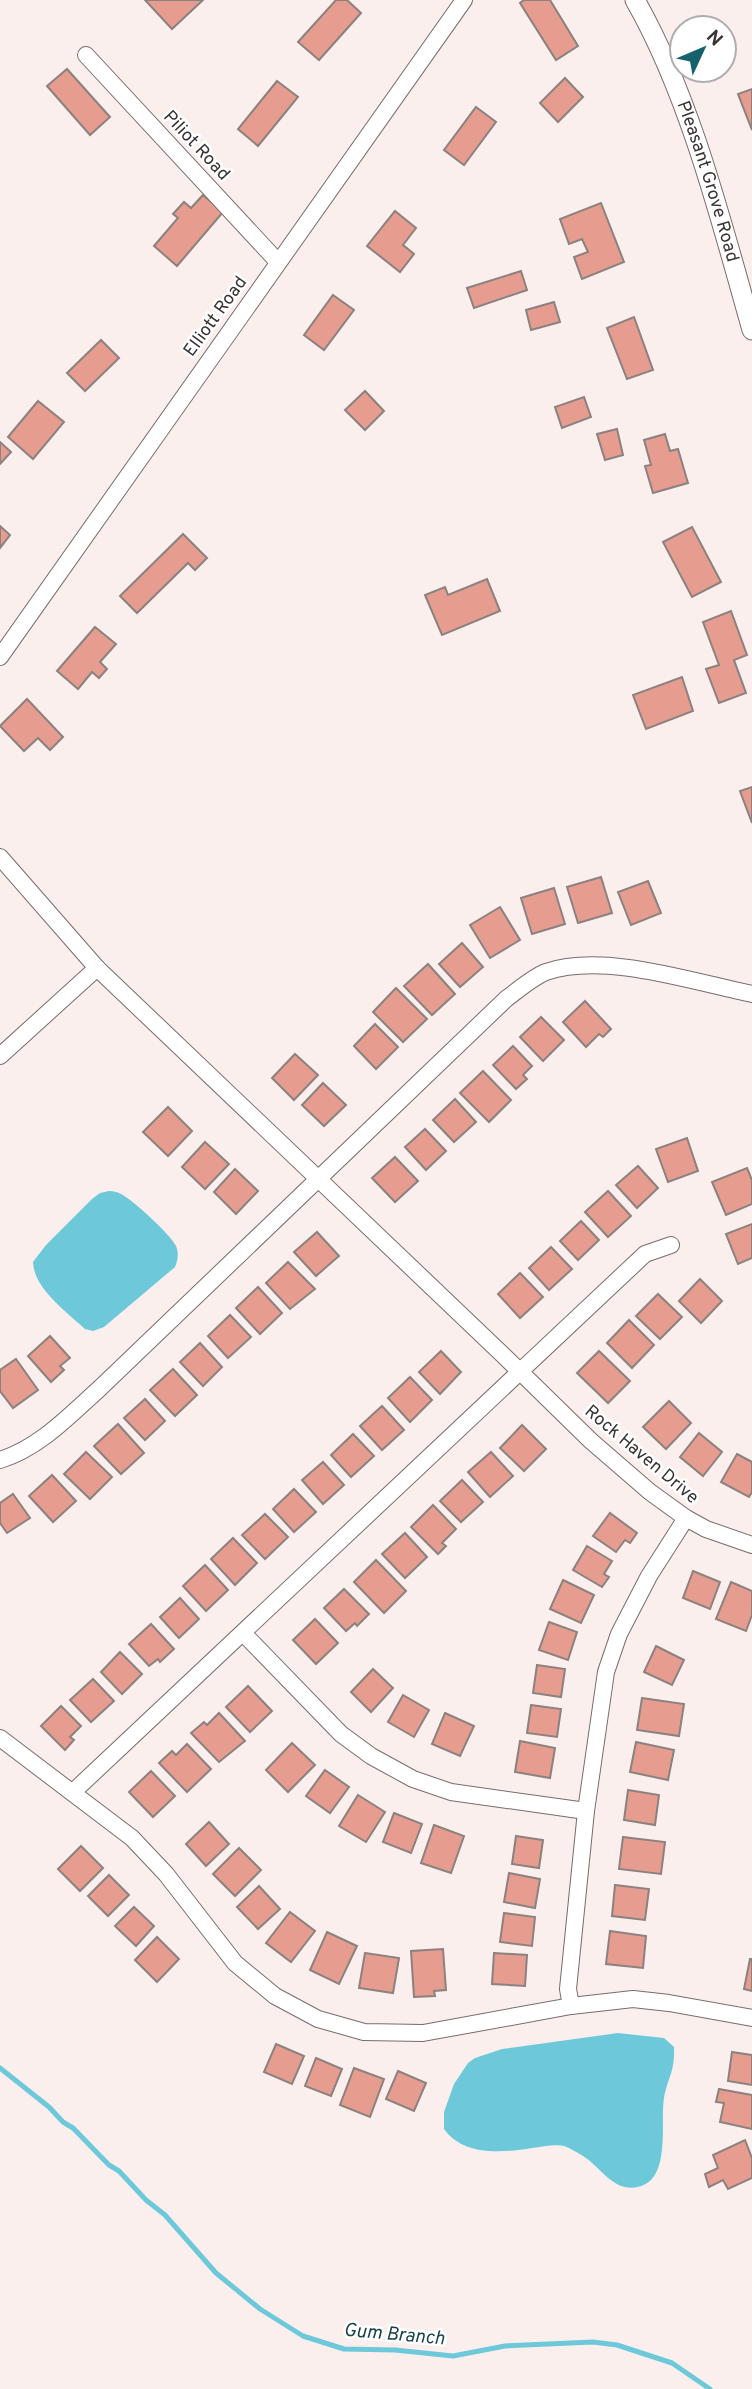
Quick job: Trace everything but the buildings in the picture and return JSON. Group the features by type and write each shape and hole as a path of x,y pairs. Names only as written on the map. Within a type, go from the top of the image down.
{"street":[{"name":"Elliott Road","path":"0,657 464,0"},
{"name":"Pleasant Grove Road","path":"635,0 685,114 752,330"},
{"name":"Piliot Road","path":"86,55 278,262"},
{"name":"Rock Haven Drive","path":"0,857 97,968 591,1441 650,1492 686,1518 706,1529 752,1545"},
{"path":"0,1460 13,1456 49,1434 506,999 545,973 593,964 640,970 752,994"},
{"path":"0,1056 97,968"},
{"path":"74,1792 645,1254 671,1245"},
{"path":"571,2006 568,1989 586,1811 606,1672 619,1634 649,1576 686,1518"},
{"path":"243,1633 341,1734 371,1756 413,1779 451,1791 586,1811"},
{"path":"0,1738 132,1838 166,1874 236,1963 275,1996 318,2019 364,2032 423,2033 571,2006 633,1999 752,2018"}],"water":[{"path":"109,1191 125,1196 150,1217 173,1241 178,1256 175,1267 104,1327 93,1331 85,1329 45,1291 33,1262 46,1245 92,1199"},
{"path":"618,2033 664,2038 674,2047 672,2069 664,2098 660,2160 657,2172 650,2181 641,2186 632,2188 616,2183 583,2156 564,2146 508,2151 484,2150 462,2144 444,2129 444,2112 454,2084 468,2063 475,2058 502,2049"}],"waterway":[{"name":"Gum Branch","path":"0,2068 49,2107 109,2165 119,2171 146,2200 165,2215 216,2273 260,2309 303,2336 344,2349 395,2350 453,2356 505,2346 593,2342 617,2345 672,2363 710,2389"}]}
